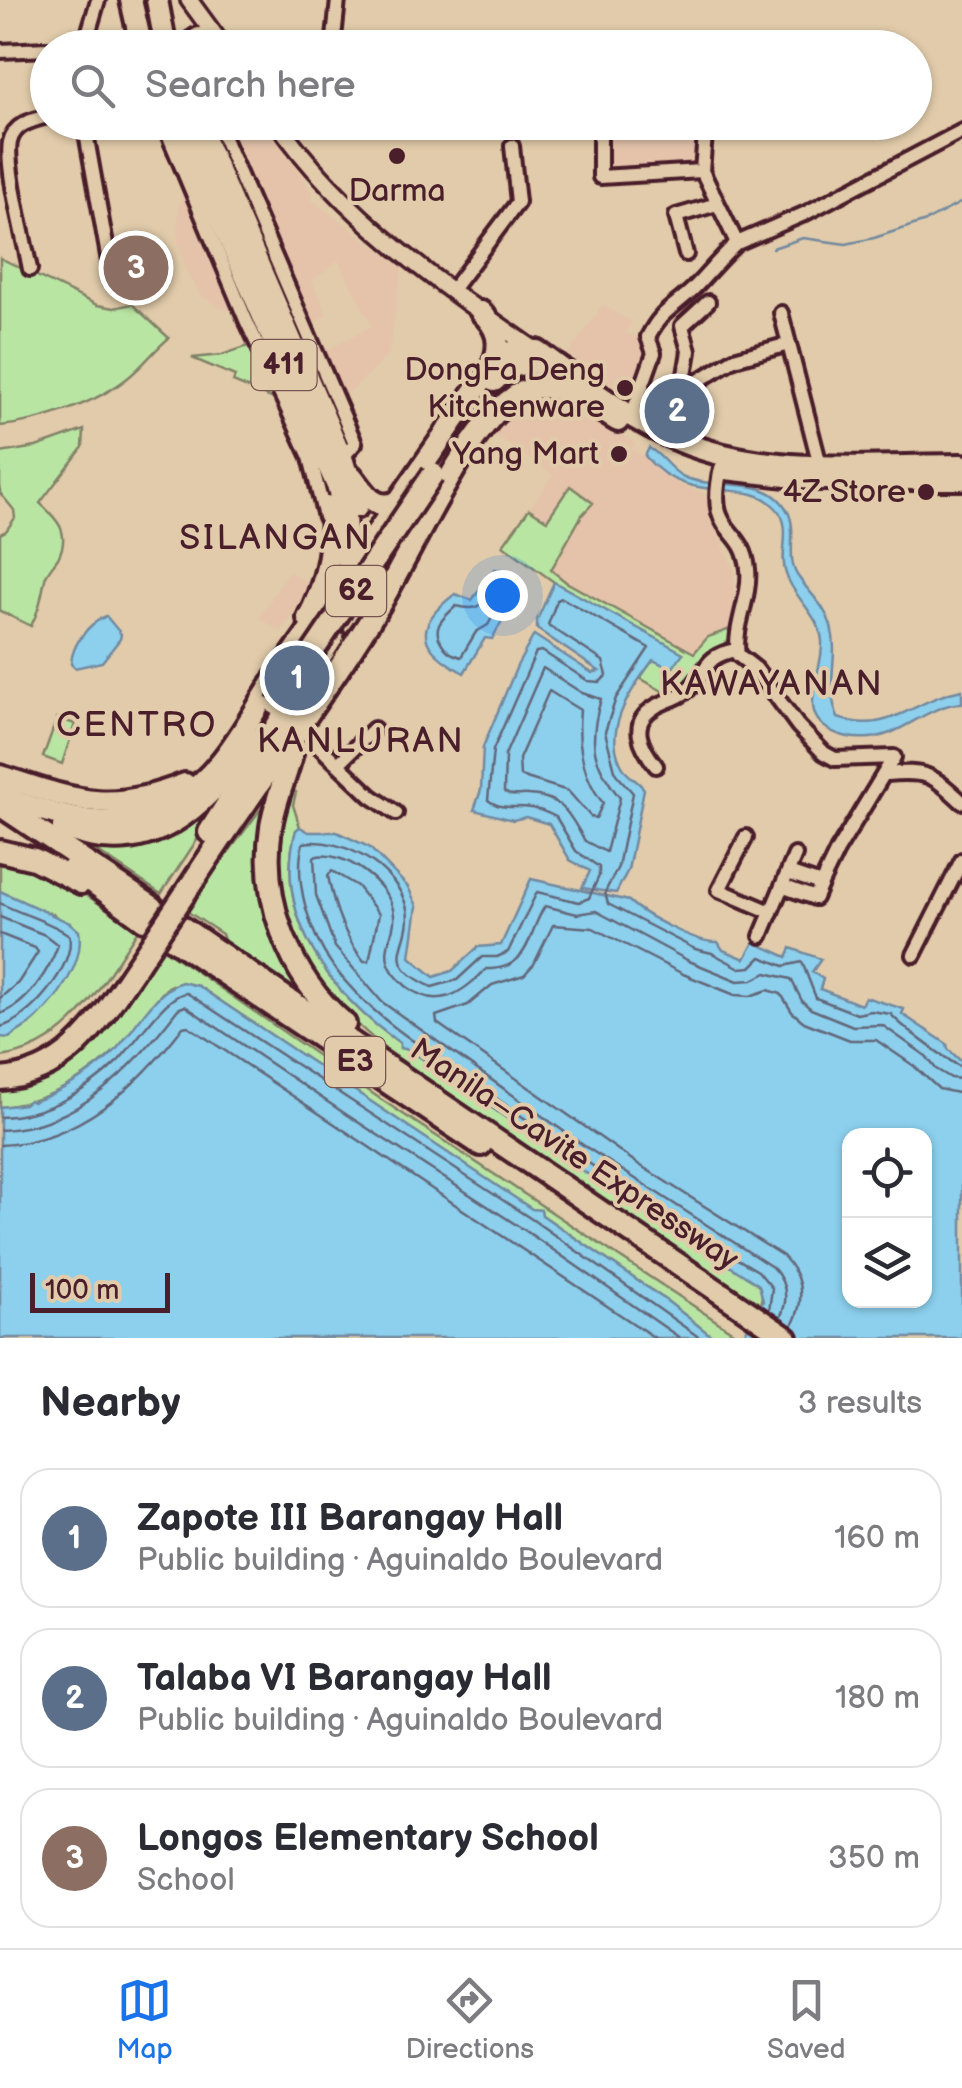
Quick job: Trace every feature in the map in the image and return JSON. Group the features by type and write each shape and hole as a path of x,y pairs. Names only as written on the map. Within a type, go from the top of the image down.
{"highway":[{"path":"132,0 138,30"},
{"path":"146,0 154,30"},
{"path":"155,30 157,0"},
{"path":"168,0 172,30"},
{"name":"411","path":"187,140 338,460 364,552 368,602 357,641"},
{"name":"411","path":"204,140 253,274"},
{"path":"481,312 497,332 493,364"},
{"path":"493,364 515,350 538,352"},
{"name":"62","path":"538,352 632,415 716,453 820,465 962,465"},
{"name":"62","path":"210,774 493,364"},
{"name":"62","path":"23,804 58,825 88,836 124,838 157,830 209,797 277,705 488,388 504,370 521,364 538,364 574,377"},
{"name":"62","path":"298,731 357,641 420,528 487,424 517,394 532,388 567,392 719,481 962,479"},
{"path":"285,664 319,594 329,562 338,460"},
{"path":"338,460 376,503 393,507 386,540 392,549 400,548 420,528"},
{"name":"411","path":"338,460 350,573"},
{"path":"0,1079 41,1070 66,1056 96,1026 331,641 344,606 350,573"},
{"path":"184,882 298,731"},
{"path":"298,731 276,801 269,840 271,894 285,940 299,969 328,1009 436,1098"},
{"path":"0,792 23,804 76,820 118,822 146,815 178,800 210,774"},
{"path":"0,776 72,799 119,804 210,774"},
{"path":"0,806 148,913 34,859 0,851"},
{"path":"0,820 106,893"},
{"name":"Manila–Cavite Expressway","path":"764,1338 744,1315 436,1098 172,930 744,1315 788,1338"},
{"path":"0,1068 30,1060 70,1035 133,960"}],"main road":[{"path":"189,0 208,30"},
{"path":"290,140 336,195 452,290 538,352"}],"street":[{"path":"89,30 98,0"},
{"path":"334,30 338,0"},
{"path":"0,51 30,50"},
{"path":"30,121 16,130 10,143 14,190 30,269"},
{"path":"632,415 654,353 648,337 658,317 738,243 804,214 962,132"},
{"path":"87,140 110,266"},
{"path":"171,140 256,343 310,457 325,514 329,562"},
{"path":"224,140 355,443 338,460"},
{"path":"600,140 600,177 702,170"},
{"path":"704,140 702,170 738,243"},
{"path":"452,290 518,202 512,146"},
{"path":"686,254 676,216 717,204"},
{"path":"655,428 674,390 684,381 689,352 682,326 708,302"},
{"path":"780,313 820,465"},
{"path":"684,381 695,383 734,359 789,344"},
{"path":"719,481 718,518 742,549 748,570 738,656 756,669 815,746 835,759 894,757 837,851 815,898 785,879"},
{"path":"656,766 642,748 638,734 641,720 652,708 686,692 708,659 736,650"},
{"path":"338,764 374,728"},
{"path":"298,731 396,812"},
{"path":"886,774 919,770 962,802"},
{"path":"746,837 718,890 771,912"},
{"path":"761,936 795,855"},
{"path":"914,955 962,860"}],"shaded area":[{"path":"234,140 277,140 312,192 312,200 402,267 388,355 346,396 325,351 372,326 338,260 312,281 327,315 308,325"},
{"path":"601,140 699,140 696,168 602,175"},
{"path":"188,191 239,312 220,308 201,295 186,272 178,243 179,207"},
{"path":"111,252 156,252 162,284 114,290"},
{"path":"603,305 631,322 626,332 646,341 652,349 635,402 568,354"},
{"path":"537,400 566,404 635,443 631,450 645,456 678,484 705,494 734,569 733,628 708,637 695,654 551,570 593,503 547,521 529,509 553,475 493,434 525,404"},
{"path":"289,571 310,585 281,632 259,618"}],"green space":[{"path":"0,258 97,305 114,308 132,304 169,338 130,376 102,395 51,416 0,426"},
{"path":"254,344 281,402 233,382 235,376 192,358 222,355"},
{"path":"84,430 83,447 40,503 57,521 63,541 46,576 31,626 0,611 0,534 15,518 14,510 0,493 0,453 36,447"},
{"path":"570,486 593,503 551,570 694,653 708,637 733,628 732,639 704,658 685,684 664,692 640,678 653,660 682,653 554,582 503,545 529,509 547,520"},
{"path":"57,718 75,724 62,764 43,757"},
{"path":"290,790 296,792 293,805 300,827 296,830 291,862 300,923 331,978 352,1002 400,1043 400,1048 410,1050 566,1160 566,1164 574,1165 752,1279 763,1291 759,1310 384,1048 327,992 292,934 283,903 279,869 281,832"},
{"path":"273,793 265,866 327,1016 226,946 222,934 185,910"},
{"path":"227,795 161,894 83,842 187,821 191,826"},
{"path":"0,856 64,880 138,930 97,991 65,1027 25,1051 0,1057 0,1037 24,1026 44,1009 74,965 54,914 0,891"},
{"path":"161,947 382,1100 742,1338 714,1338 542,1215 541,1210 532,1210 198,986 171,985 114,1051 70,1085 36,1099 0,1107 0,1092 56,1074 78,1059 114,1019"}],"water":[{"path":"649,448 684,477 757,488 780,501 791,521 794,568 831,626 832,694 838,718 856,722 887,719 962,690 962,703 938,709 882,736 851,737 824,727 814,712 813,702 822,641 812,615 786,574 781,515 764,498 749,493 680,482 645,456"},
{"path":"495,569 506,570 512,576 508,610 492,639 485,638 464,673 437,655 426,637 427,627 455,594 472,600"},
{"path":"554,582 683,653 672,669 653,660 627,699 616,728 618,758 644,789 628,870 616,893 582,888 590,871 570,860 549,824 474,810 481,790 483,747 534,635 592,673 599,671 537,629 537,620"},
{"path":"106,616 121,634 120,639 102,662 75,668 71,664 78,642 87,629"},
{"path":"300,827 309,832 337,832 369,847 408,887 417,906 410,957 434,977 452,971 478,947 501,945 531,879 629,901 671,928 718,942 723,950 745,959 754,942 787,957 791,948 821,959 812,972 823,979 820,989 861,1005 865,997 904,1009 902,1014 947,1044 962,1062 962,1338 742,1338 763,1301 759,1285 575,1166 566,1164 566,1160 410,1050 400,1048 400,1043 352,1002 331,978 300,923 291,862 296,830"},
{"path":"0,891 70,923 79,931 80,943 74,967 61,991 35,1020 9,1038 0,1037"},
{"path":"182,982 198,986 532,1209 541,1210 542,1215 714,1338 0,1338 0,1107 32,1102 84,1076 112,1054 162,993"}],"waterway":[{"path":"773,248 803,238 846,244 874,238 926,221 962,202"}],"place":[{"name":"Darma","path":"397,156"},
{"name":"Longos Elementary School","path":"136,268"},
{"name":"DongFa Deng Kitchenware","path":"625,388"},
{"name":"Talaba VI Barangay Hall","path":"677,411"},
{"name":"Yang Mart","path":"619,454"},
{"name":"4Z Store","path":"926,492"},
{"name":"Zapote III Barangay Hall","path":"297,678"}],"district":[{"name":"SILANGAN","path":"276,538"},
{"name":"KAWAYANAN","path":"772,684"},
{"name":"CENTRO","path":"137,725"},
{"name":"KANLURAN","path":"361,741"}]}
